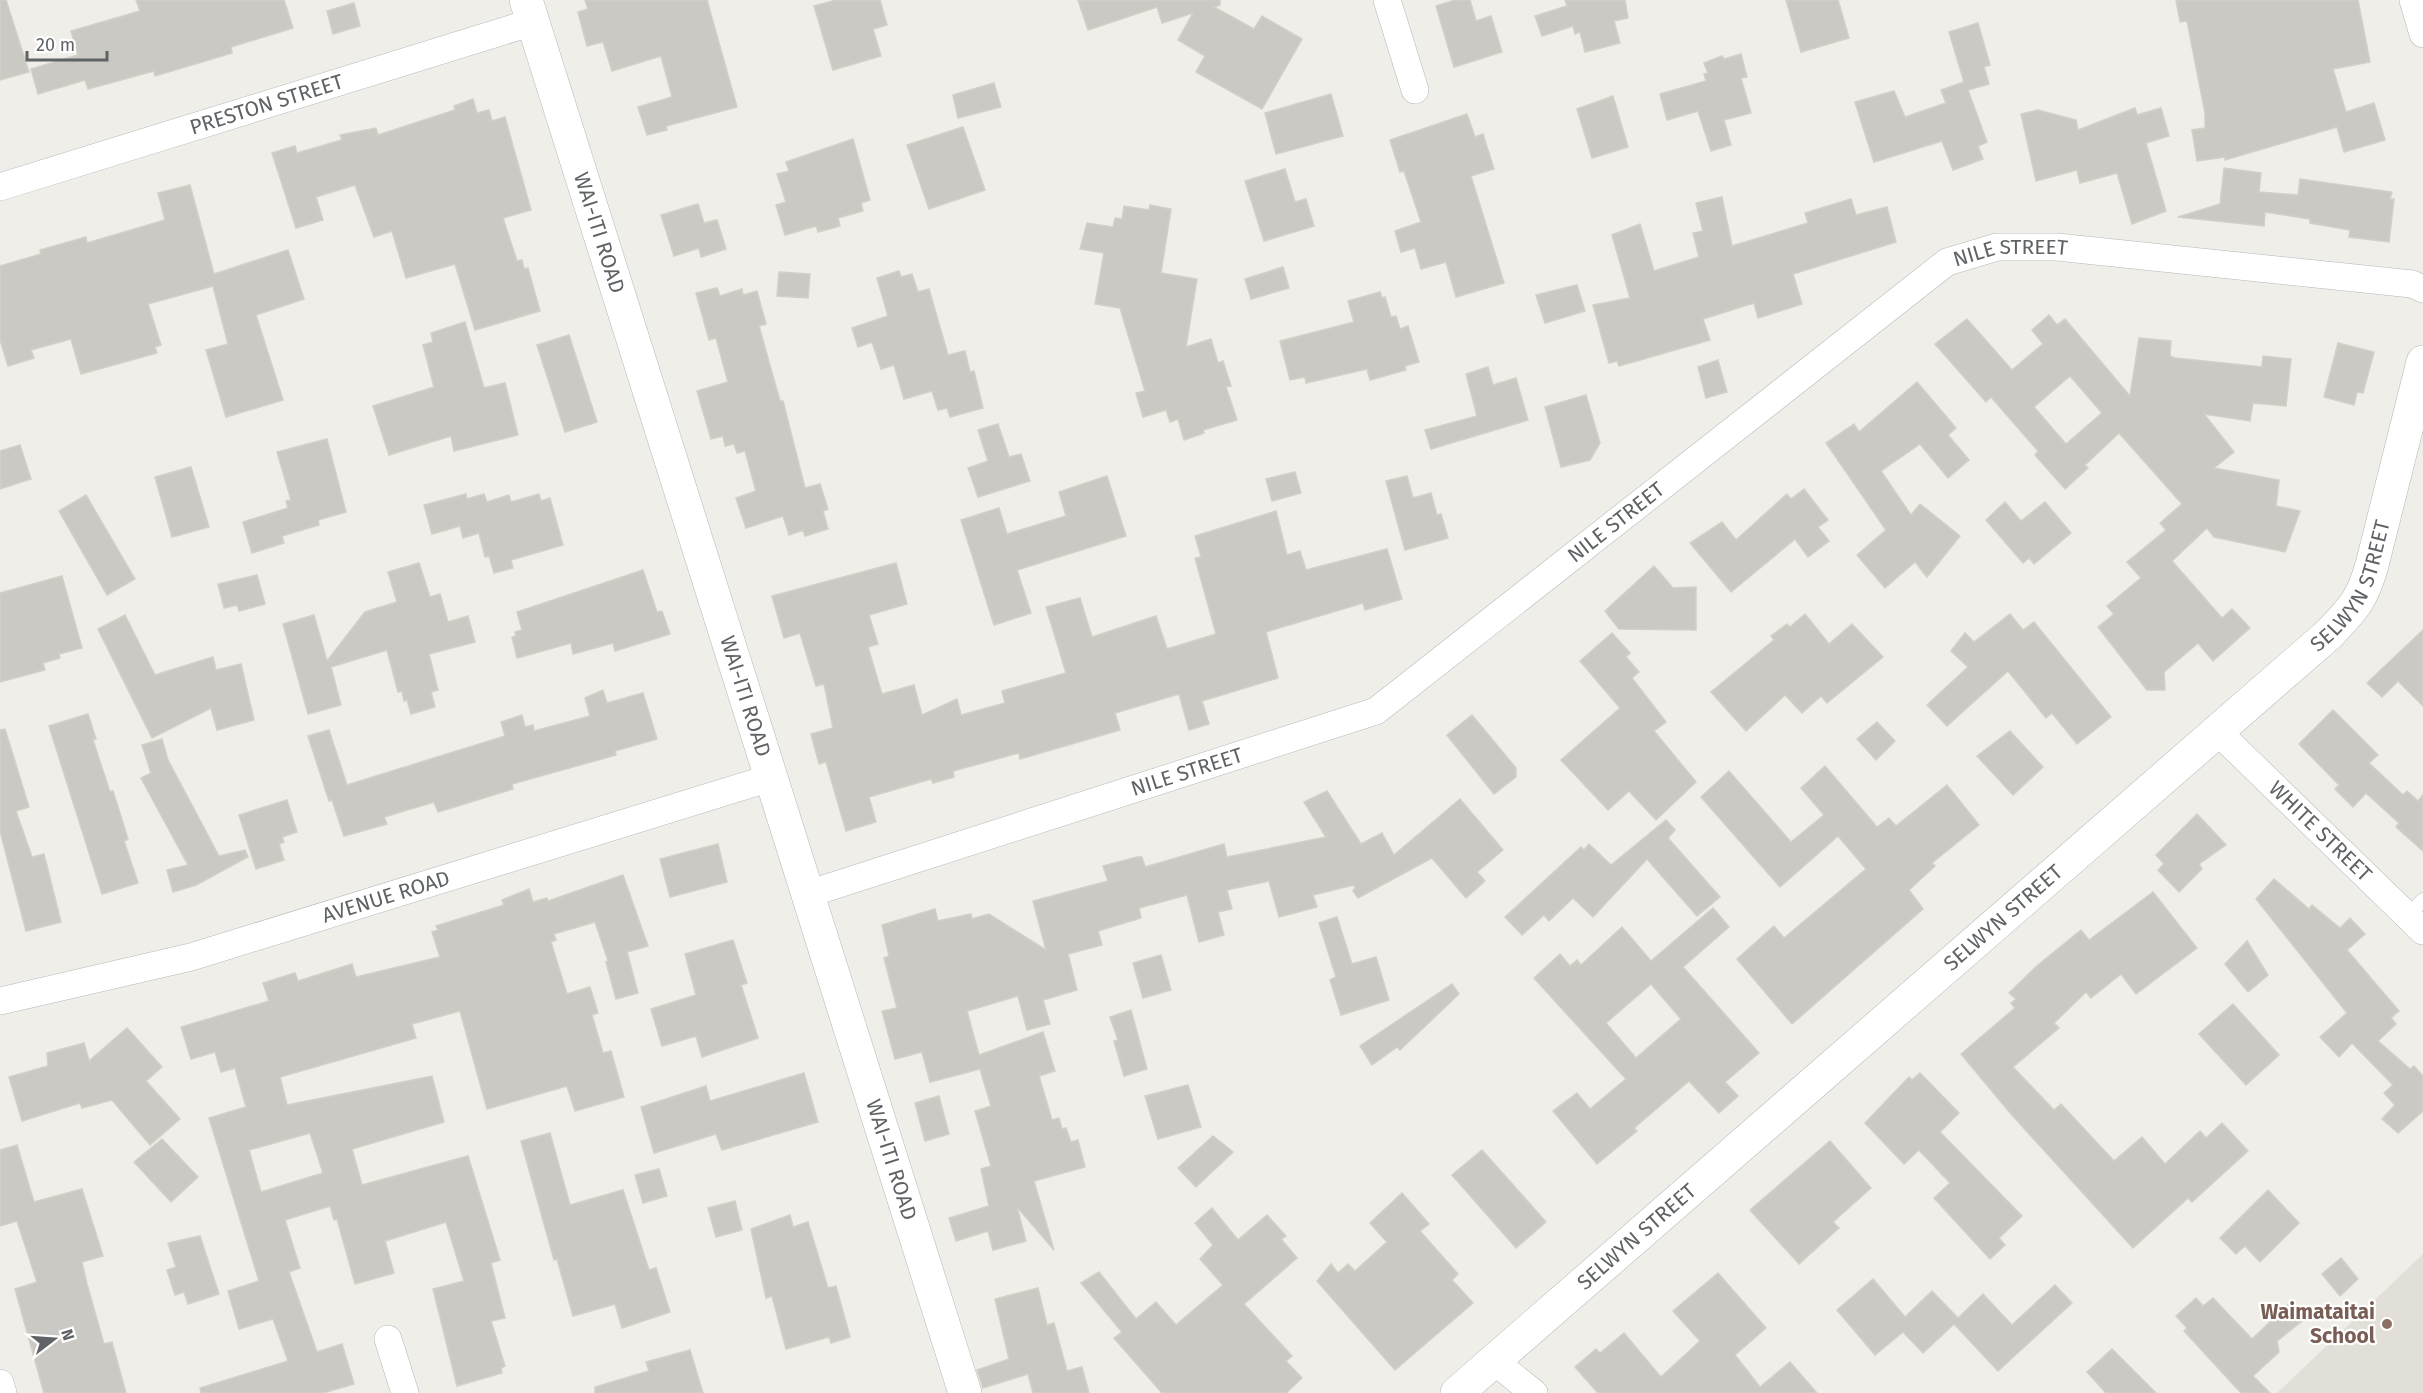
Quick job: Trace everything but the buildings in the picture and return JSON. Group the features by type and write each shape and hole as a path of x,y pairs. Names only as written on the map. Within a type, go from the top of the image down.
{"street":[{"path":"1387,0 1415,90"},
{"path":"2413,0 2423,34"},
{"name":"PRESTON STREET","path":"0,188 530,11"},
{"name":"WAI-ITI ROAD","path":"530,11 965,1393"},
{"name":"NILE STREET","path":"808,894 1376,711 1947,262 1997,247 2056,247 2412,284 2423,289"},
{"name":"SELWYN STREET","path":"1457,1393 2329,634 2364,593 2423,362"},
{"name":"WHITE STREET","path":"2217,731 2418,915"},
{"name":"AVENUE ROAD","path":"0,1001 192,957 770,778"},
{"path":"388,1339 405,1393"},
{"path":"1494,1361 1534,1393"},
{"path":"0,1383 3,1393"}],"shaded area":[{"name":"Waimataitai School","path":"2423,1254 2423,1393 2277,1393"}],"place":[{"name":"Waimataitai School","path":"2387,1324"}]}
